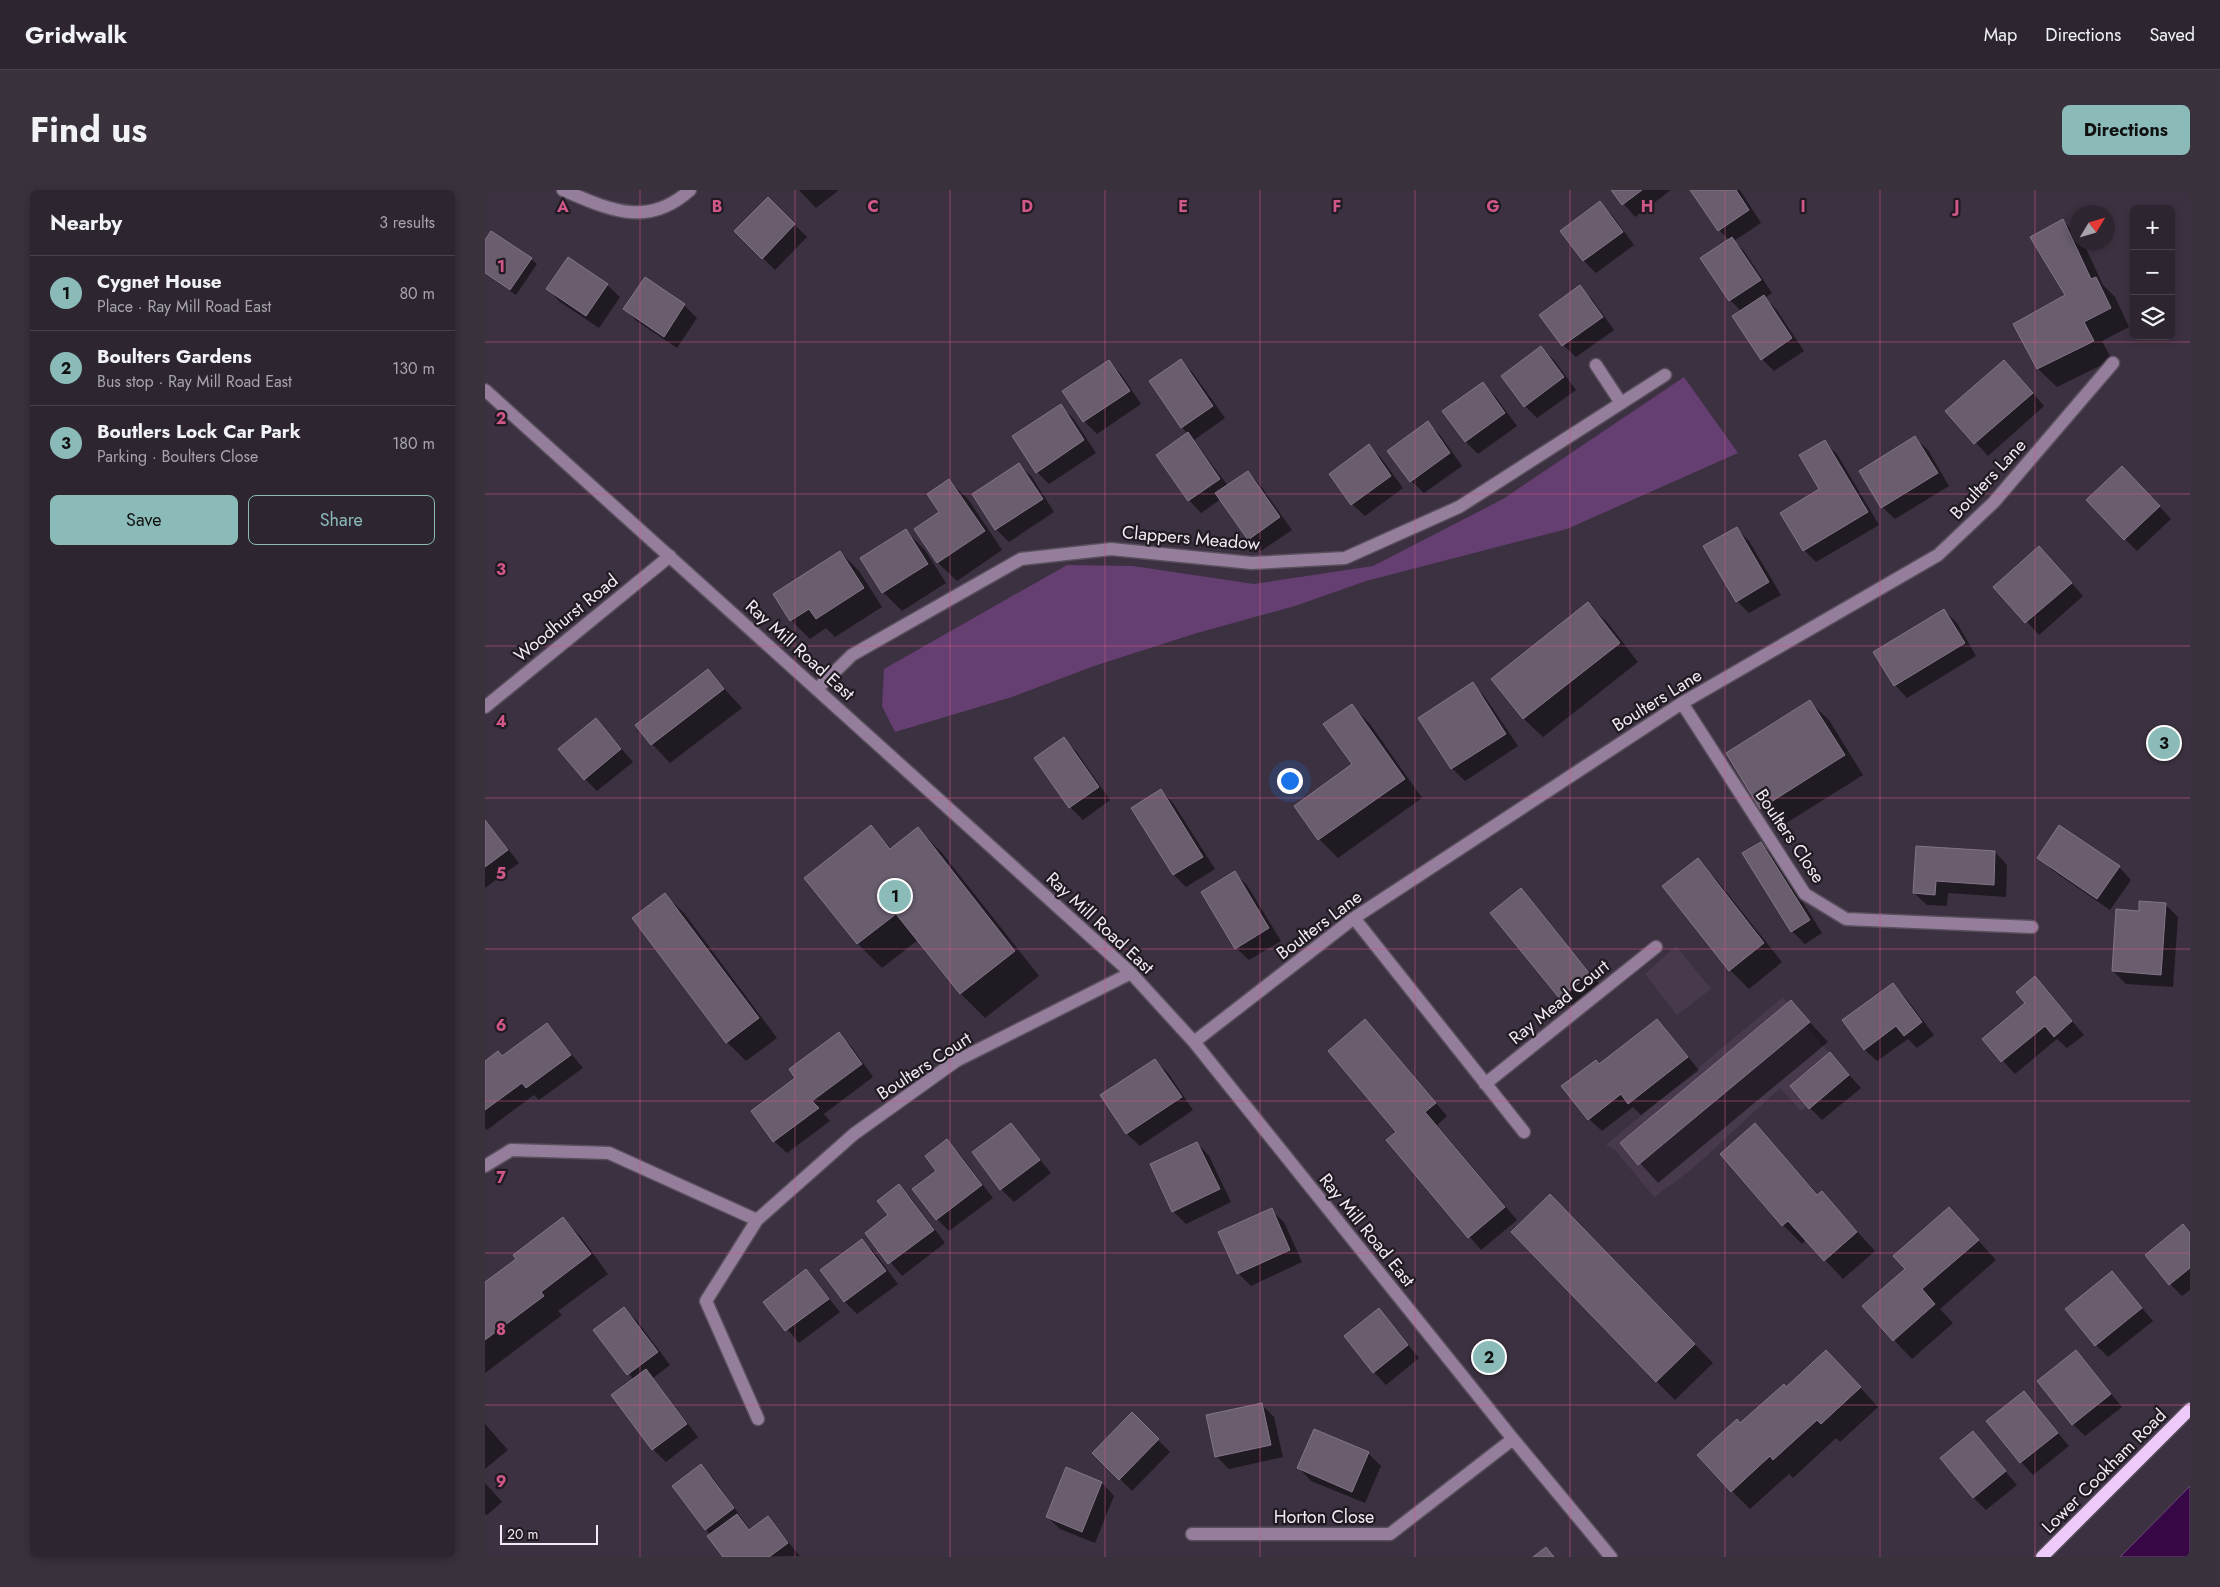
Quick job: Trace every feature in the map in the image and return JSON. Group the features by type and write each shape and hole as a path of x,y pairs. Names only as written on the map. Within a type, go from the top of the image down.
{"main road":[{"name":"Lower Cookham Road","path":"2042,1557 2190,1409"}],"street":[{"path":"563,190 599,207 621,213 637,213 672,202 690,190"},
{"name":"Boulters Lane","path":"1195,1042 1354,918 1682,703 1938,555 1994,502 2113,363"},
{"path":"1597,365 1621,403"},
{"name":"Clappers Meadow","path":"817,689 852,655 1021,559 1111,549 1252,563 1345,558 1459,507 1665,375"},
{"name":"Ray Mill Road East","path":"485,390 1131,973 1195,1042 1513,1440 1611,1557"},
{"name":"Woodhurst Road","path":"485,706 670,556"},
{"name":"Boulters Close","path":"1682,703 1805,894 1845,919 2032,926"},
{"path":"1354,918 1524,1132"},
{"name":"Ray Mead Court","path":"1485,1084 1656,946"},
{"name":"Boulters Court","path":"758,1418 707,1301 757,1220 854,1134 956,1061 1131,973"},
{"path":"485,1166 511,1150 609,1154 757,1220"},
{"name":"Horton Close","path":"1192,1534 1390,1534 1513,1440"}],"shaded area":[{"path":"1684,377 1738,453 1567,529 1366,581 1295,606 1197,633 1094,666 1012,697 895,732 882,706 884,669 1067,565 1133,566 1254,584 1373,566 1503,499"},
{"path":"1676,946 1711,989 1677,1015 1645,974"},
{"path":"1783,997 1847,1074 1801,1111 1780,1088 1691,1170 1654,1197 1616,1151 1606,1145"},
{"path":"2190,1486 2190,1557 2120,1557"}],"building":[{"path":"1611,190 1642,190 1622,205"},
{"path":"1690,190 1736,190 1749,210 1718,231"},
{"path":"768,197 795,224 762,259 734,231"},
{"path":"1600,201 1623,232 1583,261 1560,231"},
{"path":"2063,219 2070,234 2070,250 2077,250 2091,279 2096,277 2111,308 2084,322 2094,341 2037,369 2013,324 2065,295 2030,237"},
{"path":"491,231 532,258 510,290 485,273 485,240"},
{"path":"1732,237 1761,280 1729,301 1700,258"},
{"path":"568,257 608,284 586,316 546,289"},
{"path":"645,277 685,304 664,337 623,309"},
{"path":"1580,285 1603,317 1562,346 1539,315"},
{"path":"1764,295 1792,338 1761,360 1732,316"},
{"path":"1541,346 1564,377 1524,407 1501,376"},
{"path":"1181,359 1213,406 1181,428 1149,381"},
{"path":"1109,360 1130,391 1083,422 1062,391"},
{"path":"2004,360 2033,393 1974,444 1945,411"},
{"path":"1483,382 1505,413 1465,442 1442,411"},
{"path":"1061,404 1084,440 1036,473 1012,436"},
{"path":"1428,421 1450,453 1410,482 1387,451"},
{"path":"1188,432 1220,479 1188,501 1156,455"},
{"path":"1915,436 1938,473 1881,508 1859,471"},
{"path":"1825,440 1868,512 1803,551 1780,513 1819,489 1799,455"},
{"path":"1369,444 1391,476 1351,505 1329,474"},
{"path":"1019,463 1043,499 995,530 972,494"},
{"path":"2122,466 2160,506 2124,540 2086,500"},
{"path":"1248,471 1280,517 1248,540 1215,493"},
{"path":"949,479 985,531 937,563 914,529 939,512 927,494"},
{"path":"1737,527 1769,582 1736,602 1703,546"},
{"path":"906,529 928,564 882,593 860,558"},
{"path":"2039,546 2072,583 2025,623 1993,587"},
{"path":"840,551 864,588 816,619 809,609 790,621 773,594"},
{"path":"1588,602 1620,643 1523,719 1491,679"},
{"path":"1944,609 1965,643 1894,686 1873,652"},
{"path":"708,669 724,689 651,745 635,725"},
{"path":"1473,682 1506,734 1451,769 1418,718"},
{"path":"1810,700 1845,755 1760,809 1726,753"},
{"path":"1352,704 1405,779 1318,840 1294,806 1352,764 1323,724"},
{"path":"596,718 621,749 584,780 558,749"},
{"path":"1064,737 1099,787 1069,808 1034,758"},
{"path":"1161,789 1203,857 1173,875 1131,808"},
{"path":"485,820 508,850 485,867"},
{"path":"871,825 890,849 918,827 1015,951 960,994 896,914 857,944 804,878"},
{"path":"2059,825 2120,866 2097,899 2037,858"},
{"path":"1761,842 1810,920 1791,932 1742,853"},
{"path":"1916,846 1995,851 1994,885 1936,881 1935,895 1913,893"},
{"path":"1698,858 1764,943 1729,971 1662,886"},
{"path":"1235,871 1269,928 1235,949 1201,892"},
{"path":"1521,888 1590,974 1560,999 1490,913"},
{"path":"665,893 759,1018 726,1043 632,918"},
{"path":"2139,901 2166,903 2161,975 2112,971 2116,909 2139,911"},
{"path":"2035,976 2072,1021 2054,1037 2045,1026 2001,1062 1982,1039 2025,1003 2016,992"},
{"path":"1893,983 1922,1022 1904,1036 1896,1026 1864,1050 1842,1020"},
{"path":"1791,1000 1810,1022 1638,1165 1620,1143"},
{"path":"1365,1019 1436,1103 1425,1112 1505,1207 1468,1238 1386,1140 1396,1132 1328,1051"},
{"path":"1657,1019 1688,1057 1628,1104 1621,1094 1588,1120 1561,1086 1596,1060 1599,1064"},
{"path":"547,1023 571,1055 526,1088 522,1083 485,1110 485,1061 498,1051 502,1056"},
{"path":"839,1032 862,1064 812,1101 819,1108 773,1142 751,1111 795,1078 789,1069"},
{"path":"1830,1052 1849,1075 1809,1109 1790,1086"},
{"path":"1155,1059 1182,1097 1126,1134 1100,1095"},
{"path":"1011,1123 1040,1160 1000,1190 972,1152"},
{"path":"1755,1123 1817,1195 1822,1191 1857,1232 1824,1261 1788,1221 1782,1226 1720,1154"},
{"path":"947,1139 982,1185 936,1220 912,1189 936,1171 925,1156"},
{"path":"1197,1142 1220,1189 1172,1212 1150,1164"},
{"path":"899,1184 934,1230 888,1264 865,1233 888,1215 877,1201"},
{"path":"1550,1194 1695,1344 1656,1382 1511,1232"},
{"path":"1949,1207 1979,1240 1922,1289 1935,1304 1893,1341 1862,1306 1905,1269 1893,1256"},
{"path":"1272,1208 1290,1250 1237,1274 1218,1232"},
{"path":"563,1217 591,1254 541,1292 544,1296 485,1340 485,1282 516,1259 513,1255"},
{"path":"2183,1224 2190,1233 2190,1268 2169,1285 2145,1255"},
{"path":"862,1239 886,1271 844,1302 820,1270"},
{"path":"806,1269 829,1299 785,1331 763,1302"},
{"path":"2112,1271 2142,1308 2095,1346 2065,1309"},
{"path":"624,1307 658,1352 627,1375 593,1330"},
{"path":"1379,1308 1408,1345 1373,1373 1344,1336"},
{"path":"1826,1350 1861,1387 1821,1424 1817,1420 1773,1460 1770,1456 1731,1492 1697,1455 1737,1419 1740,1423 1784,1384 1786,1387"},
{"path":"2076,1350 2111,1394 2072,1425 2037,1381"},
{"path":"646,1369 687,1424 652,1450 611,1395"},
{"path":"2024,1391 2058,1433 2020,1463 1986,1421"},
{"path":"1262,1403 1271,1445 1215,1457 1206,1415"},
{"path":"1132,1412 1159,1439 1119,1480 1092,1453"},
{"path":"1314,1429 1369,1452 1352,1492 1297,1468"},
{"path":"1973,1431 2006,1471 1973,1498 1940,1458"},
{"path":"701,1464 734,1508 705,1530 672,1486"},
{"path":"1066,1467 1102,1482 1082,1532 1046,1517"},
{"path":"737,1514 749,1530 768,1516 788,1543 769,1557 723,1557 707,1536"},
{"path":"1546,1547 1554,1557 1533,1557"}],"place":[{"name":"Boutlers Lock Car Park","path":"2164,743"},
{"name":"Cygnet House","path":"895,896"},
{"name":"Boulters Gardens","path":"1489,1357"}]}
